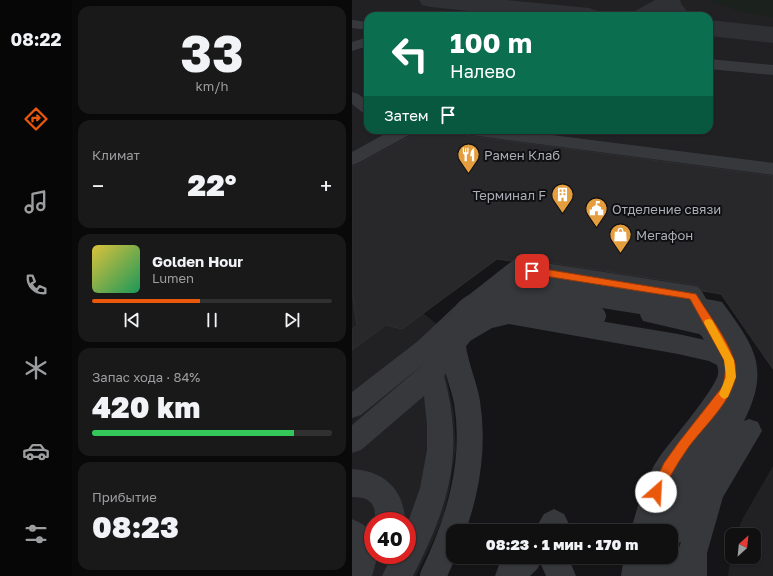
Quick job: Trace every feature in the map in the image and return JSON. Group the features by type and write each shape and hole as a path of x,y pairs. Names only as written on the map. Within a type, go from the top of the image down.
{"street":[{"path":"352,24 364,26"},
{"path":"352,47 364,42"},
{"path":"713,64 773,70"},
{"path":"352,97 364,105"},
{"path":"352,159 397,134"},
{"path":"502,134 773,169"},
{"path":"352,407 464,319 523,278 714,308 742,350 731,368 728,386 724,394 668,467 656,492 646,524"},
{"path":"352,441 431,374 464,319 501,281 704,314 736,361 746,382 740,406 688,483 673,524"},
{"path":"433,576 457,520 468,468 470,448 468,410 452,343 451,334 454,325 464,319 486,320 509,315 700,349 714,352 736,361"},
{"path":"397,576 418,536 427,513 439,467 441,450 440,416 431,374"},
{"path":"692,576 692,553 710,491 749,431"},
{"path":"352,483 366,484 378,490 387,502 389,512"},
{"path":"352,534 362,542 364,550 363,561 358,576"},
{"path":"358,576 367,564"},
{"path":"510,576 521,564"},
{"path":"556,564 561,576"},
{"path":"636,576 638,564"},
{"path":"663,576 665,564"}],"shaded area":[{"path":"352,0 773,0 773,369 721,294 497,259 423,313 439,326 445,370 454,413 456,449 443,517 416,576 352,576"},
{"path":"709,0 773,0 773,18 736,10"},
{"path":"773,466 773,576 728,576 730,564 761,564 761,528 739,528 743,518"}],"building":[{"name":"Терминал F","path":"464,134 773,176 773,369 721,294 703,291 700,287 695,285 520,258 510,261 497,259 402,329 386,325 352,350 352,329 357,326 352,291 352,166 359,164 412,135"}],"taxiway":[{"path":"431,0 550,12"},
{"path":"652,12 663,7 668,0 670,7 674,12"},
{"path":"713,28 773,35"}],"slow traffic":[{"path":"709,323 723,346 731,368 731,377 724,394"}],"place":[{"name":"Рамен Клаб","path":"469,174"},
{"name":"Терминал F","path":"562,214"},
{"name":"Отделение связи","path":"596,228"},
{"name":"Мегафон","path":"620,254"}],"route":[{"path":"532,271 693,296 723,346 731,368 731,377 728,386 724,394 668,467 656,492"}]}
